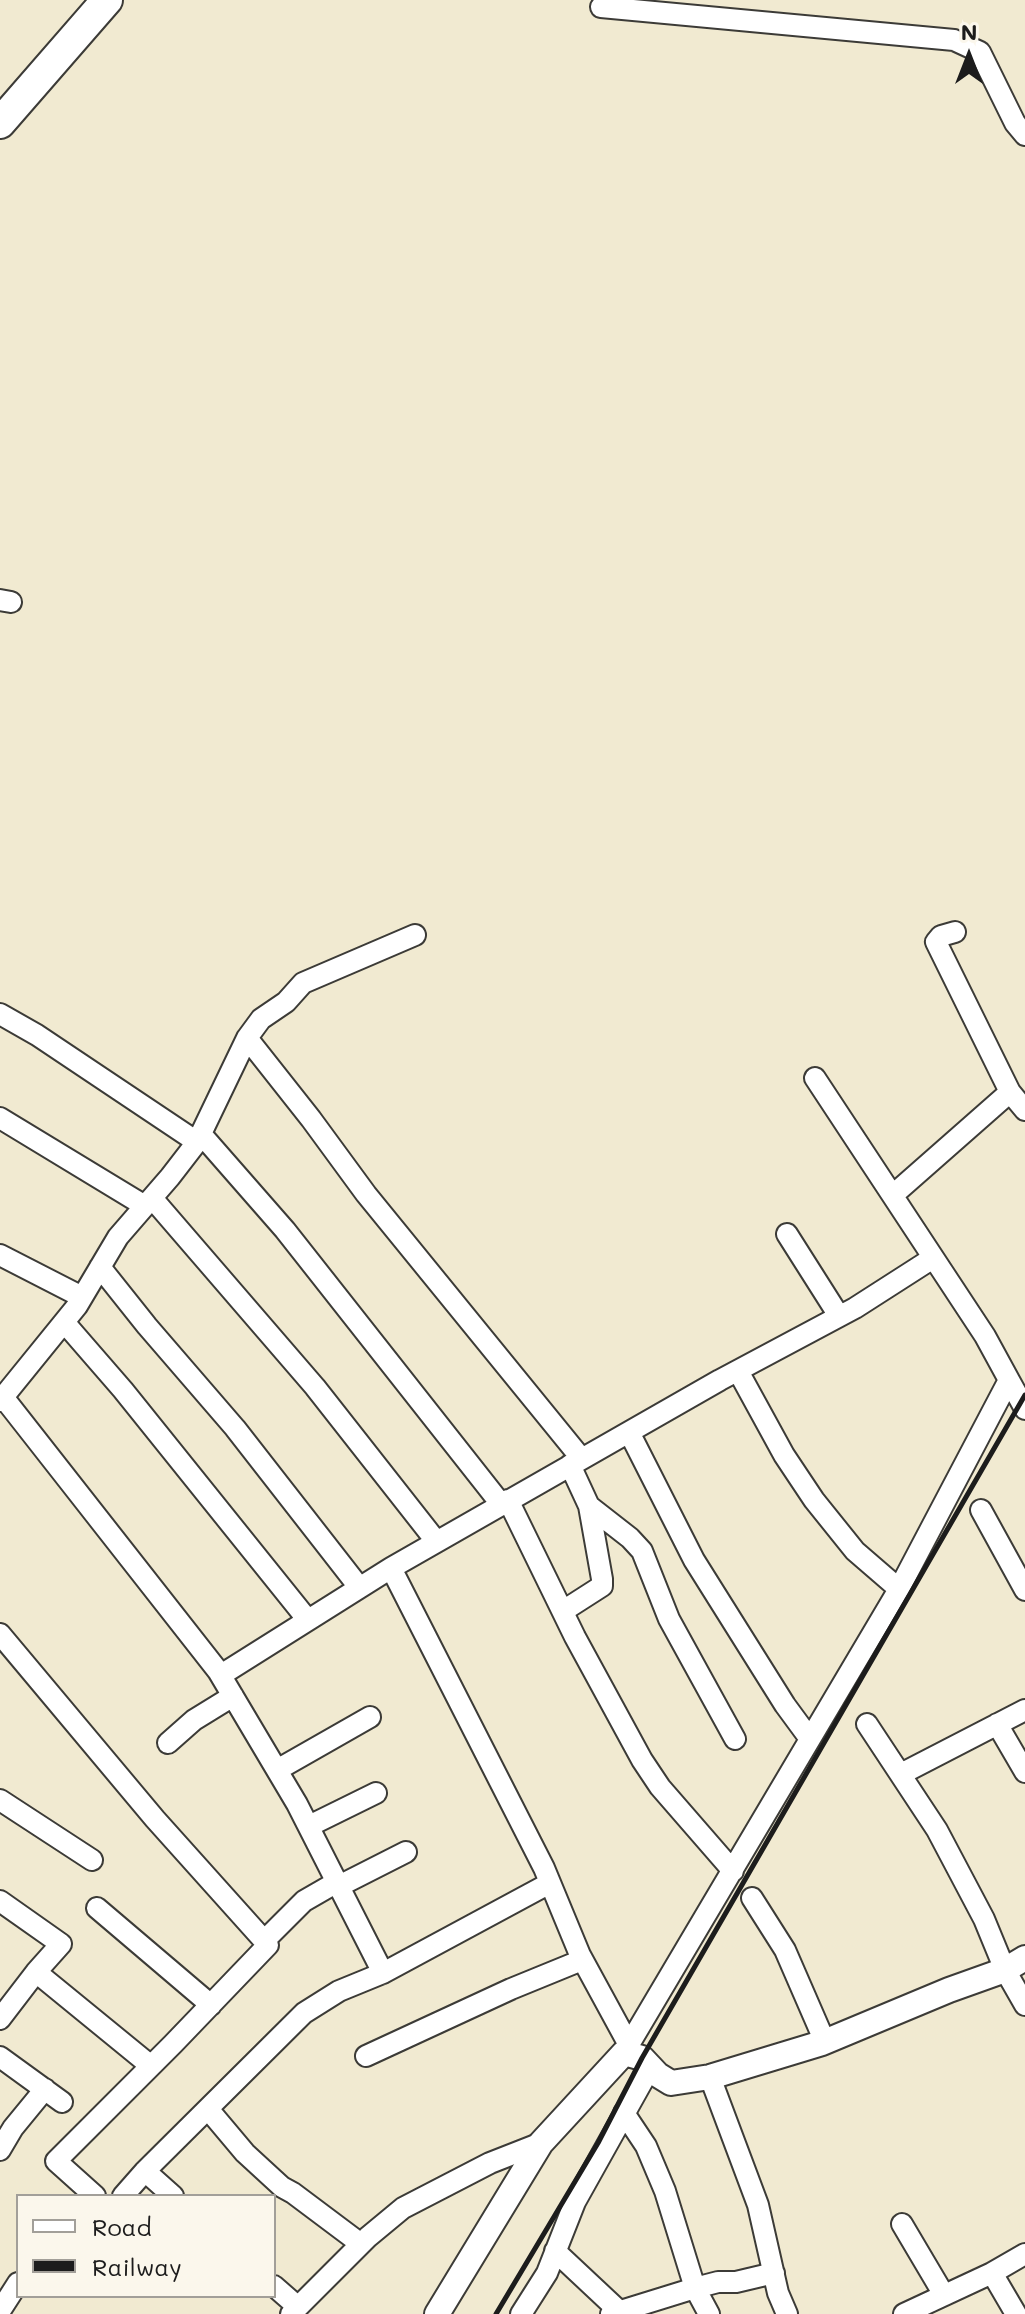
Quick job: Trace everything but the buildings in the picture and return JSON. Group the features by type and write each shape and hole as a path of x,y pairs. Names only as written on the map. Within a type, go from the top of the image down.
{"main road":[{"path":"0,123 107,0"}],"street":[{"path":"601,7 644,5 954,40 980,52 1015,123 1025,135"},
{"path":"955,932 941,936 936,942 1010,1092 1025,1110"},
{"path":"383,1973 309,1826 221,1675 3,1392 64,1322 118,1237 199,1138 247,1038 261,1019 286,1002 303,983 415,935"},
{"path":"0,1014 199,1138 285,1230 505,1502 642,1760 660,1787 733,1871"},
{"path":"247,1038 576,1462 589,1506 602,1586 563,1611"},
{"path":"437,2314 541,2143 627,2049 1019,1389 815,1078"},
{"path":"893,1195 1010,1092"},
{"path":"0,1118 148,1202 315,1387 436,1541"},
{"path":"787,1234 839,1316"},
{"path":"0,1255 82,1297"},
{"path":"221,1675 436,1541 839,1316 933,1258"},
{"path":"100,1267 235,1428 359,1587"},
{"path":"64,1322 123,1390 307,1619"},
{"path":"738,1371 784,1455 814,1500 855,1551 899,1589"},
{"path":"629,1432 694,1560 785,1705 810,1739"},
{"path":"589,1506 642,1551 669,1619 735,1739"},
{"path":"981,1510 1025,1590"},
{"path":"391,1568 550,1883 582,1960 627,2049 642,2058 658,2075 671,2083 710,2077 825,2042 1015,1964"},
{"path":"0,1634 155,1819 268,1945 56,2161 86,2193"},
{"path":"168,1743 194,1720 233,1696"},
{"path":"901,1774 1025,1710"},
{"path":"277,1770 370,1717"},
{"path":"867,1724 955,1862 984,1919 1015,1964 1025,2005"},
{"path":"997,1724 1025,1772"},
{"path":"309,1826 376,1793"},
{"path":"0,1800 92,1860"},
{"path":"264,1941 304,1901 406,1852"},
{"path":"125,2194 304,2013 339,1991 383,1973 550,1883"},
{"path":"752,1898 785,1950 825,2042"},
{"path":"0,1901 61,1944 0,2019"},
{"path":"97,1908 211,2005"},
{"path":"366,2056 582,1960"},
{"path":"36,1972 151,2066"},
{"path":"0,2057 62,2102"},
{"path":"521,2314 547,2273 575,2202 651,2066"},
{"path":"710,2077 758,2205 778,2293 787,2314"},
{"path":"0,2150 13,2128 45,2089"},
{"path":"208,2109 245,2153 282,2187 361,2244"},
{"path":"624,2113 646,2146 665,2191 695,2288 709,2314"},
{"path":"276,2288 294,2310 361,2244 403,2208 490,2163 541,2143"},
{"path":"145,2171 171,2194"},
{"path":"902,2224 944,2295"},
{"path":"555,2251 615,2312 718,2282 736,2282 774,2273"},
{"path":"904,2314 1025,2254"},
{"path":"992,2273 1016,2314"},
{"path":"0,2311 16,2286"}],"railway":[{"path":"496,2314 598,2143 642,2058 1025,1395"}]}
